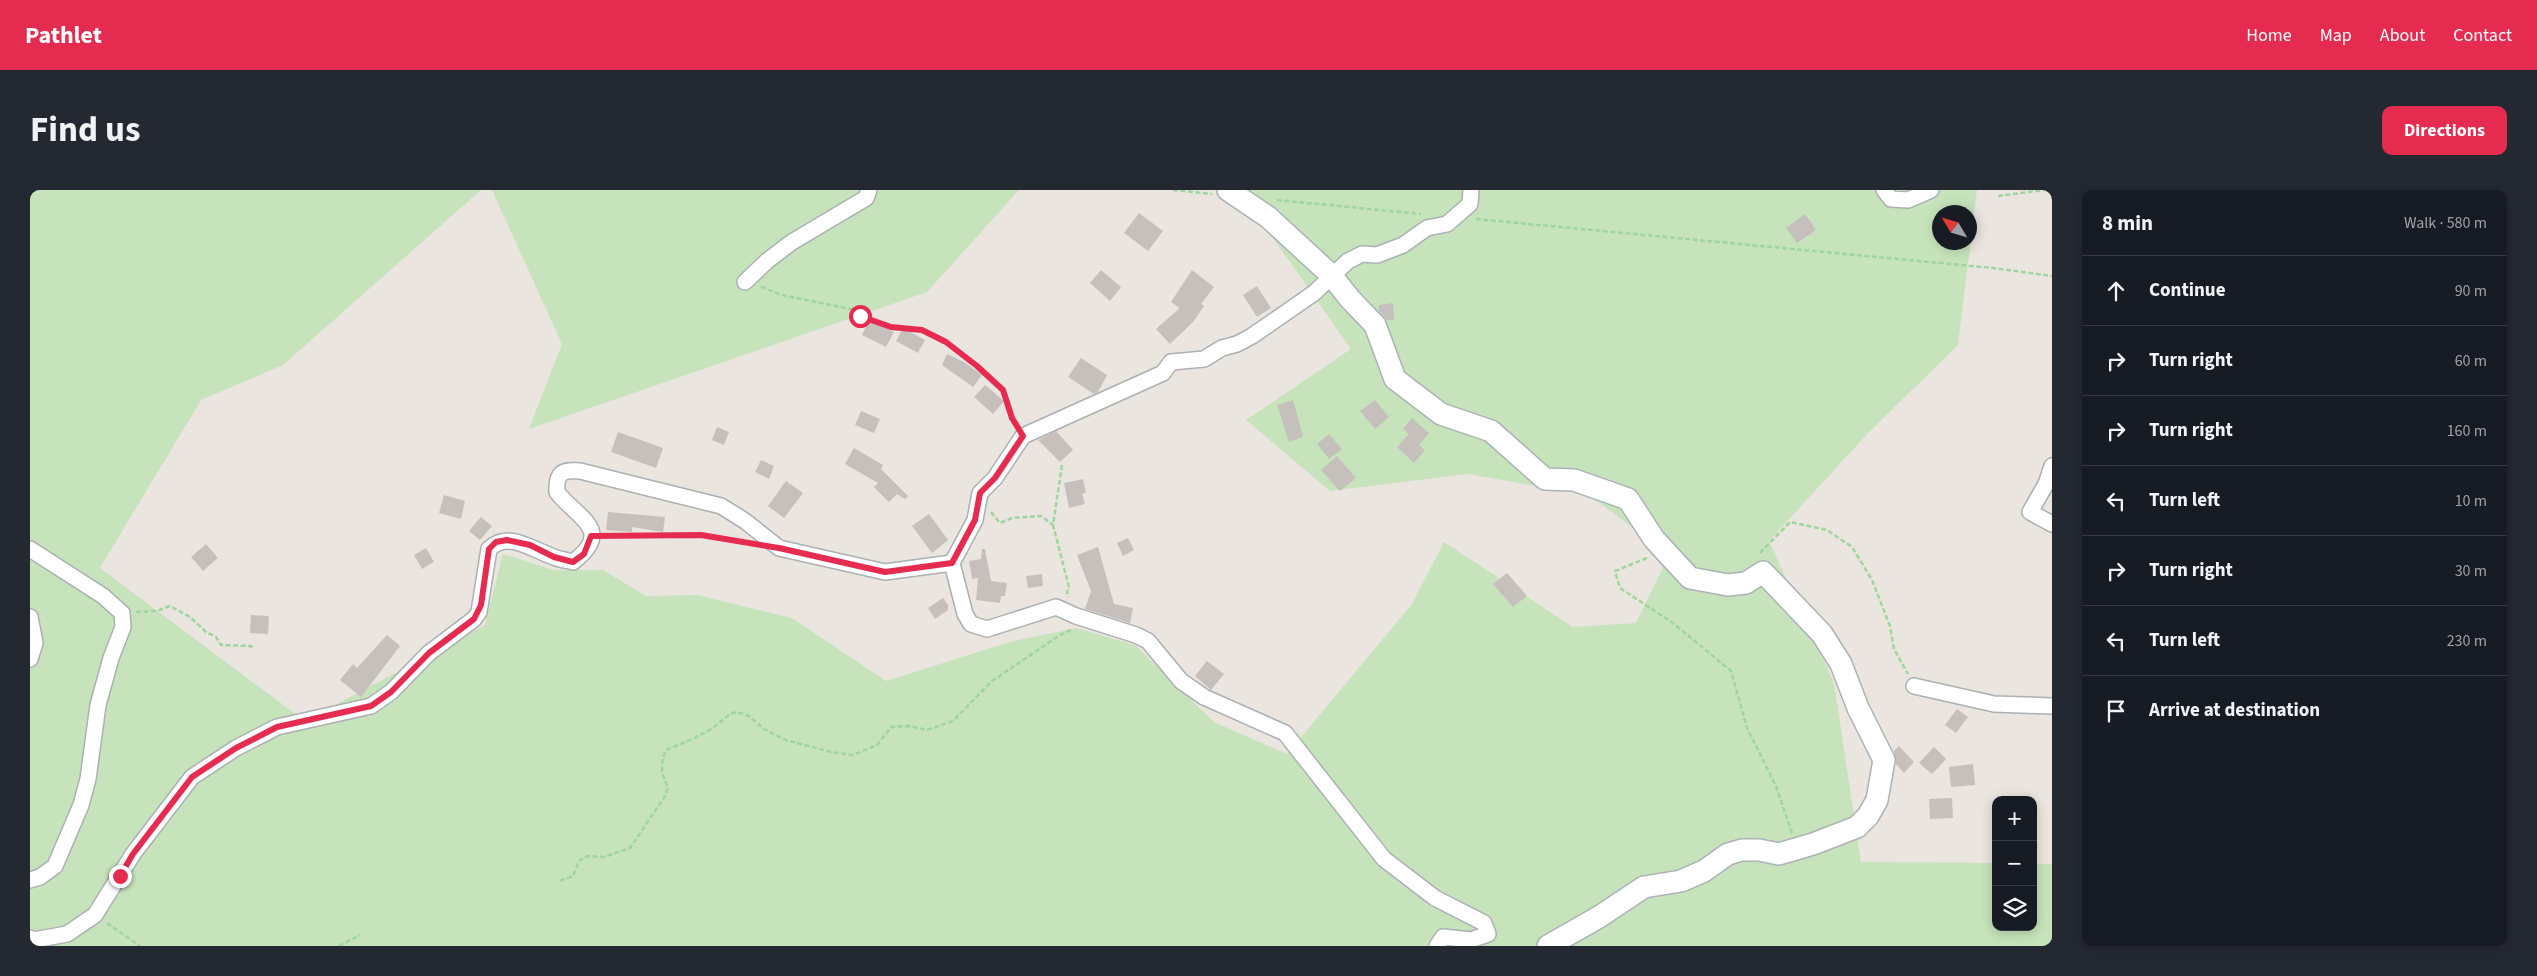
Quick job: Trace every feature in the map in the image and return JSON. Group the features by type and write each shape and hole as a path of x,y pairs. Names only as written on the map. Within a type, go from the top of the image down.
{"street":[{"path":"745,282 767,260 792,242 866,198 869,190"},
{"path":"1437,946 1443,936 1471,940 1488,934 1484,923 1436,898 1384,859 1285,733 1204,696 1181,681 1148,641 1136,635 1076,616 1056,607 987,629 971,624 964,614 952,563 975,520 980,493 995,478 1023,436 1163,373 1171,362 1204,359 1222,348 1237,344 1252,336 1314,293 1348,261 1362,254 1377,255 1404,244 1427,228 1447,224 1470,204 1471,190"},
{"path":"1884,190 1891,199 1908,200 1931,190"},
{"path":"1220,192 1268,217 1331,275 1374,325 1395,379 1441,414 1491,431 1545,479 1574,480 1628,499 1654,539 1690,578 1728,585 1746,583 1763,572 1822,634 1841,664 1858,708 1884,760 1877,800 1868,816 1857,827 1779,854 1759,850 1742,850 1728,854 1704,871 1681,881 1644,887 1599,917 1548,946"},
{"path":"2052,466 2046,484 2030,512 2052,524"},
{"path":"31,940 67,934 95,915 133,854 192,777 236,748 277,727 371,706 391,692 429,653 474,619 481,605 489,549 496,542 507,540 530,545 554,557 573,562 584,554 591,536 588,520 557,492 558,478 561,473 567,470 580,471 721,506 745,520 779,548 885,572 952,563"},
{"path":"30,549 102,596 122,613 123,627 111,658 98,705 88,779 81,805 55,866 40,877 30,880"},
{"path":"30,616 35,643 30,659"},
{"path":"1914,686 1994,704 2052,706"}],"path":[{"path":"1173,190 1220,192"},
{"path":"1998,196 2044,190"},
{"path":"1272,199 1430,214"},
{"path":"1470,218 1983,267 2052,276"},
{"path":"745,282 782,295 851,309 860,316 891,327 922,330 933,334 977,366 1003,390 1012,418 1023,436"},
{"path":"560,881 573,876 580,861 587,856 604,857 630,848 665,796 668,787 662,776 662,757 666,750 713,728 730,714 738,712 749,716 764,729 786,740 831,752 853,754 877,745 891,727 909,726 927,730 953,721 992,680 1060,635 1071,631 1076,616 1067,592 1069,587 1053,525 1062,465"},
{"path":"980,493 1000,523 1012,518 1041,516 1053,525"},
{"path":"1763,572 1759,554 1769,541 1790,522 1827,530 1852,547 1872,580 1890,626 1894,649 1914,686"},
{"path":"591,536 701,535 779,548"},
{"path":"1669,555 1645,558 1615,571 1620,588 1673,623 1731,672 1747,728 1776,786 1798,848"},
{"path":"122,613 157,611 170,606 190,617 206,632 216,637 221,645 250,646 255,648"},
{"path":"95,915 140,946"},
{"path":"339,946 360,935"}],"green space":[{"path":"30,190 481,190 283,365 201,400 100,568 305,721 485,625 503,554 553,570 603,570 646,596 698,595 792,618 886,681 1013,641 1076,628 1135,645 1214,722 1287,754 1412,604 1444,542 1573,627 1636,623 1669,555 1589,495 1467,474 1330,491 1246,420 1351,349 1273,238 1224,190 1977,190 1975,205 1932,205 1932,250 1970,250 1958,345 1869,432 1769,541 1834,683 1861,862 1992,863 1992,931 2037,931 2037,864 2052,864 2052,946 30,946"},
{"path":"492,190 1019,190 927,292 529,429 562,344"}],"building":[{"path":"1139,213 1163,231 1148,251 1124,233"},
{"path":"1805,214 1816,230 1797,243 1786,228"},
{"path":"1101,270 1121,287 1110,301 1090,283"},
{"path":"1192,270 1214,287 1201,304 1204,306 1193,322 1170,344 1156,329 1180,308 1171,302"},
{"path":"1257,286 1271,308 1257,317 1243,295"},
{"path":"1393,303 1394,320 1387,320 1379,311 1379,305"},
{"path":"869,320 894,332 886,347 862,335"},
{"path":"903,328 925,340 918,353 896,341"},
{"path":"947,354 964,362 982,375 973,387 942,365"},
{"path":"1081,358 1107,375 1098,392 1094,394 1068,377"},
{"path":"985,385 1004,401 993,414 974,397"},
{"path":"1293,400 1303,437 1289,442 1277,405"},
{"path":"1375,400 1389,417 1375,429 1360,411"},
{"path":"861,411 880,419 874,433 855,425"},
{"path":"1412,418 1429,433 1419,445 1425,450 1414,463 1397,447 1409,434 1403,429"},
{"path":"717,427 729,432 724,445 712,440"},
{"path":"1056,431 1073,450 1060,462 1038,440"},
{"path":"618,432 663,448 656,468 611,452"},
{"path":"1329,434 1342,449 1329,459 1317,444"},
{"path":"854,448 883,465 881,469 908,496 905,499 897,494 889,502 874,487 878,483 845,464"},
{"path":"1337,456 1356,478 1340,491 1321,470"},
{"path":"761,460 774,466 769,479 755,472"},
{"path":"1083,479 1086,493 1082,494 1085,504 1069,508 1064,483"},
{"path":"786,481 803,493 784,518 768,506"},
{"path":"444,495 465,501 461,519 439,513"},
{"path":"608,512 665,517 663,532 632,527 632,532 606,530"},
{"path":"929,514 948,540 932,553 912,526"},
{"path":"481,517 492,526 480,540 469,531"},
{"path":"1128,538 1134,550 1123,556 1117,543"},
{"path":"206,544 218,558 203,571 191,557"},
{"path":"1098,547 1114,604 1133,608 1130,623 1085,609 1091,591 1077,555"},
{"path":"426,548 434,562 422,569 414,555"},
{"path":"982,549 985,549 991,581 1007,583 1005,596 1001,596 1000,603 976,600 978,578 972,579 969,561 981,559"},
{"path":"1507,573 1527,596 1513,607 1493,584"},
{"path":"1042,574 1043,586 1028,588 1026,576"},
{"path":"943,598 948,605 948,610 935,619 928,608"},
{"path":"251,615 269,616 268,634 250,633"},
{"path":"387,635 400,646 361,697 340,680 353,664 357,668"},
{"path":"1207,661 1224,674 1211,690 1195,676"},
{"path":"1957,709 1968,717 1956,733 1945,725"},
{"path":"1899,746 1914,762 1904,773 1896,764 1894,751"},
{"path":"1934,747 1946,759 1932,774 1919,763"},
{"path":"1973,764 1975,785 1951,787 1949,767"},
{"path":"1952,798 1953,818 1930,819 1929,799"}],"route":[{"path":"120,876 153,826 192,777 236,748 277,727 371,706 391,692 429,653 474,619 481,605 489,549 496,542 507,540 530,545 554,557 573,562 584,554 589,546 591,536 701,535 779,548 885,572 901,572 952,563 975,520 980,493 995,478 1023,436 1012,418 1003,390 977,366 946,342 922,330 903,326 891,327 860,316"}]}
